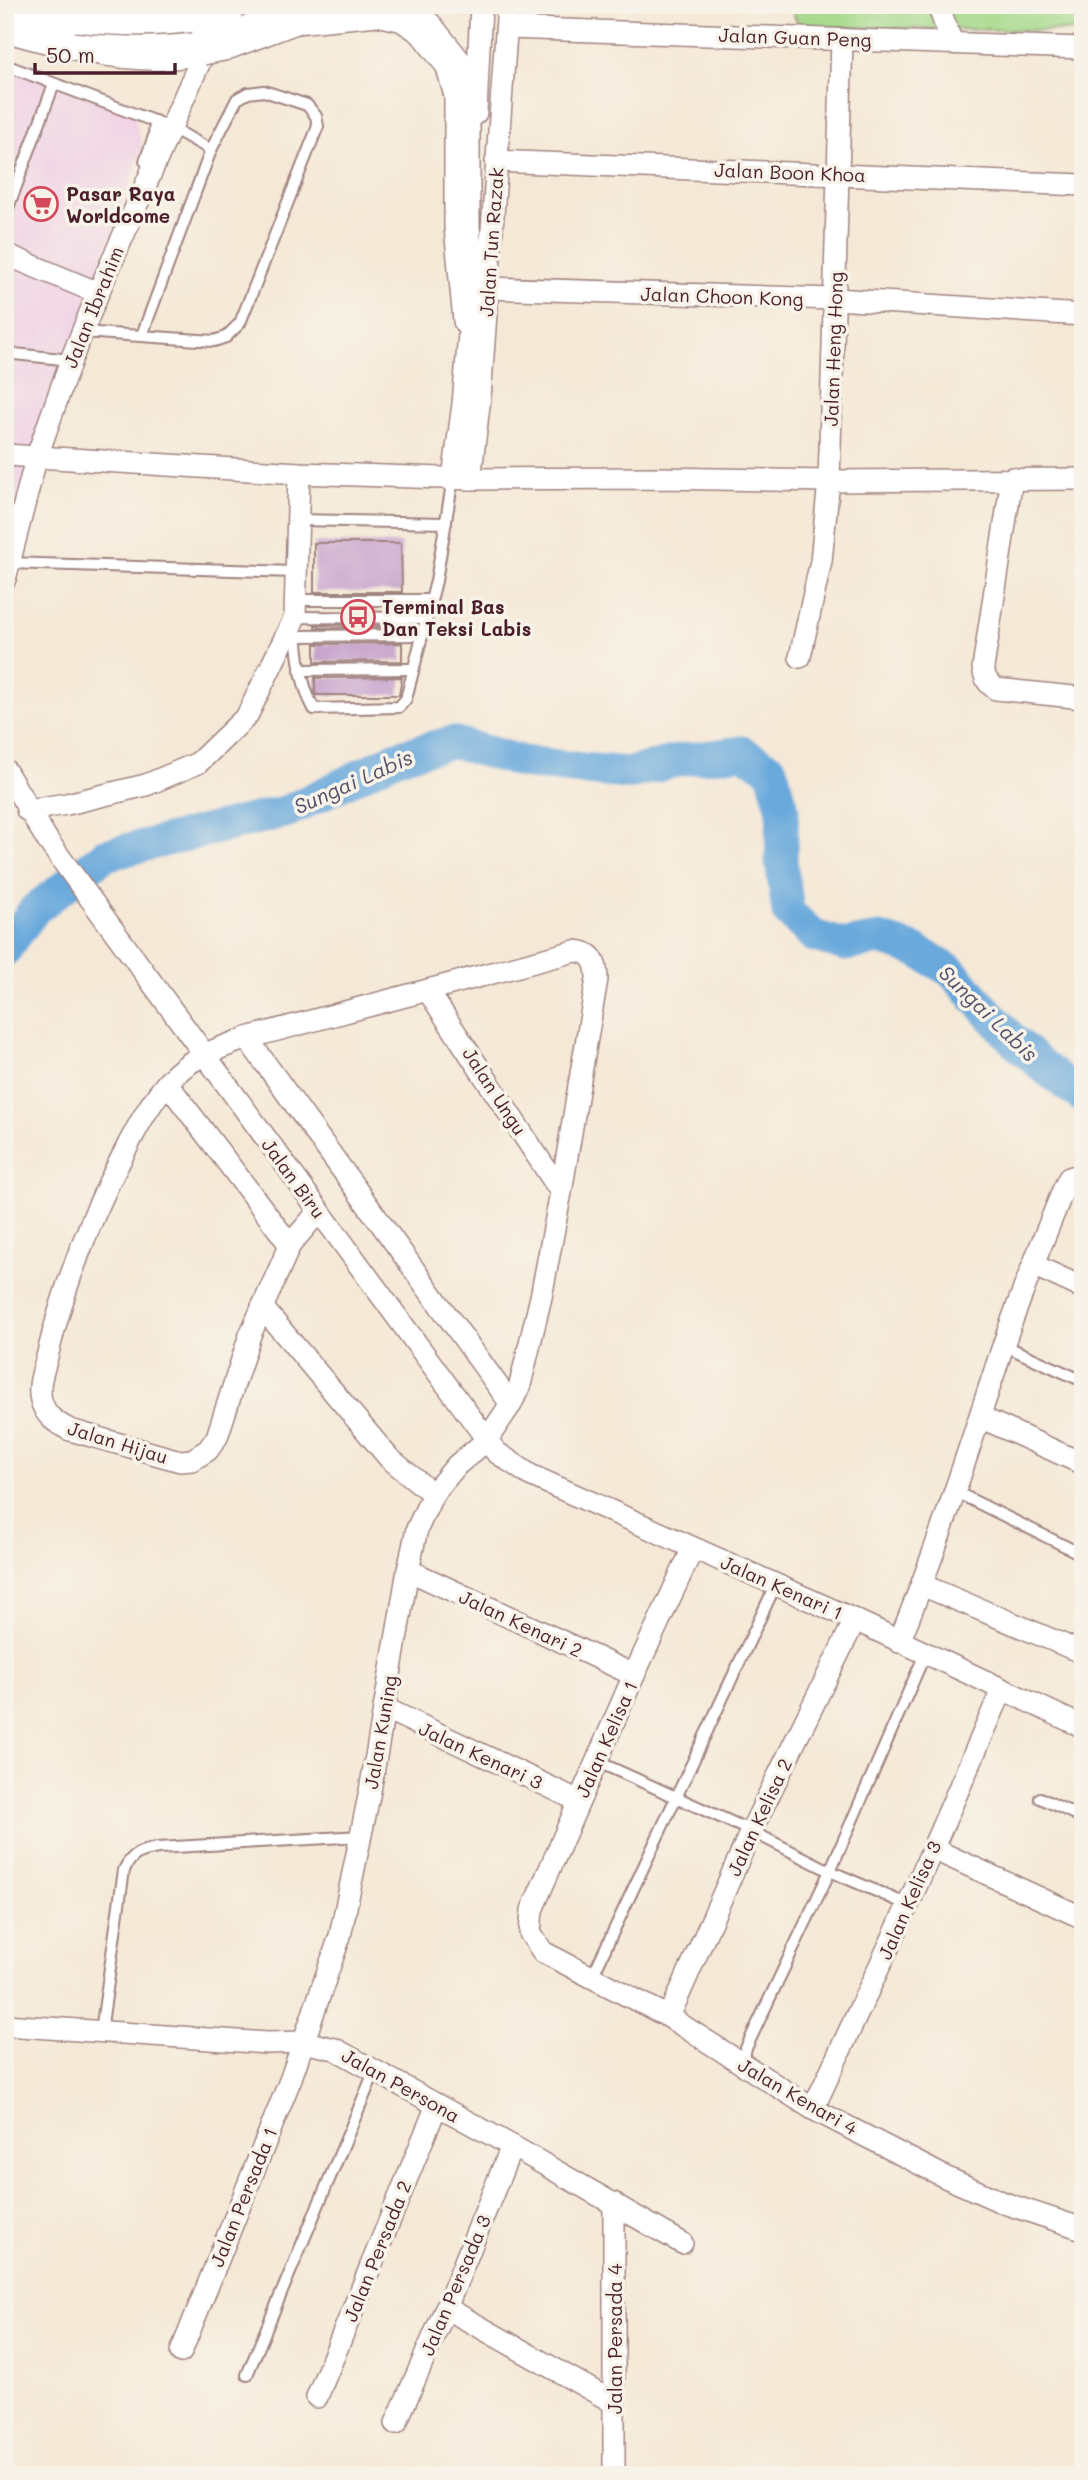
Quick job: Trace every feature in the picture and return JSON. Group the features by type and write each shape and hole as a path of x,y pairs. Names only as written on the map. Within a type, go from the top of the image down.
{"highway":[{"path":"37,5 77,14 122,19 193,16 237,5"},
{"path":"5,24 76,44 165,52 223,43 310,11 377,8 404,14 425,28 453,63 462,95 462,227 471,320"}],"street":[{"name":"Jalan Ibrahim","path":"7,568 36,458 96,292 163,124 207,49 219,5"},
{"name":"Jalan Tun Razak","path":"462,478 463,404 471,320 481,5"},
{"name":"Jalan Tun Razak","path":"462,478 480,398 508,5"},
{"path":"938,5 952,43"},
{"name":"Jalan Guan Peng","path":"507,28 1083,48"},
{"name":"Jalan Heng Hong","path":"800,657 821,561 829,481 842,38"},
{"name":"Jalan Boon Khoa","path":"496,161 1083,185"},
{"path":"5,254 96,292"},
{"name":"Jalan Choon Kong","path":"488,288 835,299 1083,315"},
{"path":"5,455 299,473 462,478 829,481 1083,479"},
{"path":"5,770 27,810 67,804 146,785 198,763 247,716 295,617 299,473"},
{"path":"1012,478 985,676 987,682 996,689 1083,698"},
{"name":"Jalan Biru","path":"27,810 486,1441"},
{"name":"Jalan Hijau","path":"318,1212 290,1245 250,1335 217,1437 201,1456 180,1461 69,1430 54,1422 46,1413 41,1401 40,1386 55,1321 109,1182 133,1136 167,1083 186,1064 204,1054 247,1038 575,951 584,951 592,957 597,967 597,979 561,1192"},
{"name":"Jalan Ungu","path":"428,991 561,1192"},
{"path":"247,1038 511,1404"},
{"path":"167,1083 290,1245"},
{"path":"899,1642 922,1585 1003,1345 1033,1265 1069,1178 1083,1174"},
{"name":"Jalan Kuning","path":"304,2042 340,1936 417,1529 433,1494 457,1465 486,1441 511,1404 520,1385 561,1192"},
{"path":"1033,1265 1083,1288"},
{"path":"262,1307 389,1458 433,1494"},
{"path":"980,1417 1083,1464"},
{"name":"Jalan Kenari 1","path":"486,1441 510,1463 530,1475 776,1584 1083,1727"},
{"name":"Jalan Kelisa 1","path":"530,1933 532,1910 634,1675 693,1548"},
{"name":"Jalan Kenari 2","path":"408,1570 634,1675"},
{"path":"922,1585 1083,1653"},
{"name":"Jalan Kelisa 2","path":"669,2017 751,1831 855,1620"},
{"name":"Jalan Kelisa 3","path":"813,2109 908,1905 1002,1690"},
{"name":"Jalan Kenari 3","path":"384,1709 579,1801"},
{"path":"933,1849 1083,1919"},
{"name":"Jalan Kenari 4","path":"530,1933 543,1952 669,2017 813,2109 945,2177 1004,2203 1083,2229"},
{"name":"Jalan Persona","path":"5,2025 267,2043 304,2042 335,2049 614,2203 681,2243"},
{"name":"Jalan Persada 1","path":"181,2352 304,2042"},
{"name":"Jalan Persada 2","path":"317,2397 437,2105"},
{"name":"Jalan Persada 3","path":"396,2423 512,2146"},
{"name":"Jalan Persada 4","path":"614,2203 614,2475"},
{"path":"446,2308 613,2402"}],"lane":[{"path":"5,65 163,124 211,150"},
{"path":"5,216 54,84"},
{"path":"82,332 214,341 226,337 240,323 318,126 316,116 307,105 264,91 248,93 237,99 211,150 142,335"},
{"path":"5,354 71,360"},
{"path":"295,617 300,670 306,694 314,709 399,707 406,699 431,600 446,523 462,478"},
{"path":"297,520 446,523"},
{"path":"7,568 296,572"},
{"path":"295,617 431,600"},
{"path":"295,617 426,618"},
{"path":"295,617 422,635"},
{"path":"300,670 413,669"},
{"path":"1003,1345 1083,1381"},
{"path":"954,1491 1083,1555"},
{"path":"592,1977 776,1584"},
{"path":"739,2063 830,1871 925,1654"},
{"path":"596,1761 908,1905"},
{"path":"1040,1798 1083,1818"},
{"path":"102,2031 124,1870 129,1859 135,1854 159,1847 361,1836"},
{"path":"247,2375 375,2070"}],"shaded area":[{"path":"5,53 132,102 142,148 5,540"}],"green space":[{"path":"790,5 1083,5 1083,31 799,27"}],"building":[{"path":"314,543 401,543 402,592 314,592"},
{"path":"315,625 402,626 402,627 315,628"},
{"path":"402,643 402,661 315,662 315,644"},
{"path":"402,677 399,695 316,695 315,691 315,678"}],"waterway":[{"name":"Sungai Labis","path":"5,950 35,909 105,855 288,811 397,757 452,742 523,762 629,773 680,760 742,752 771,769 783,809 781,860 788,912 814,936 845,945 880,939 915,950 951,971 1014,1041 1083,1097"}],"place":[{"name":"Pasar Raya Worldcome","path":"41,204"},
{"name":"Terminal Bas Dan Teksi Labis","path":"358,617"}]}
